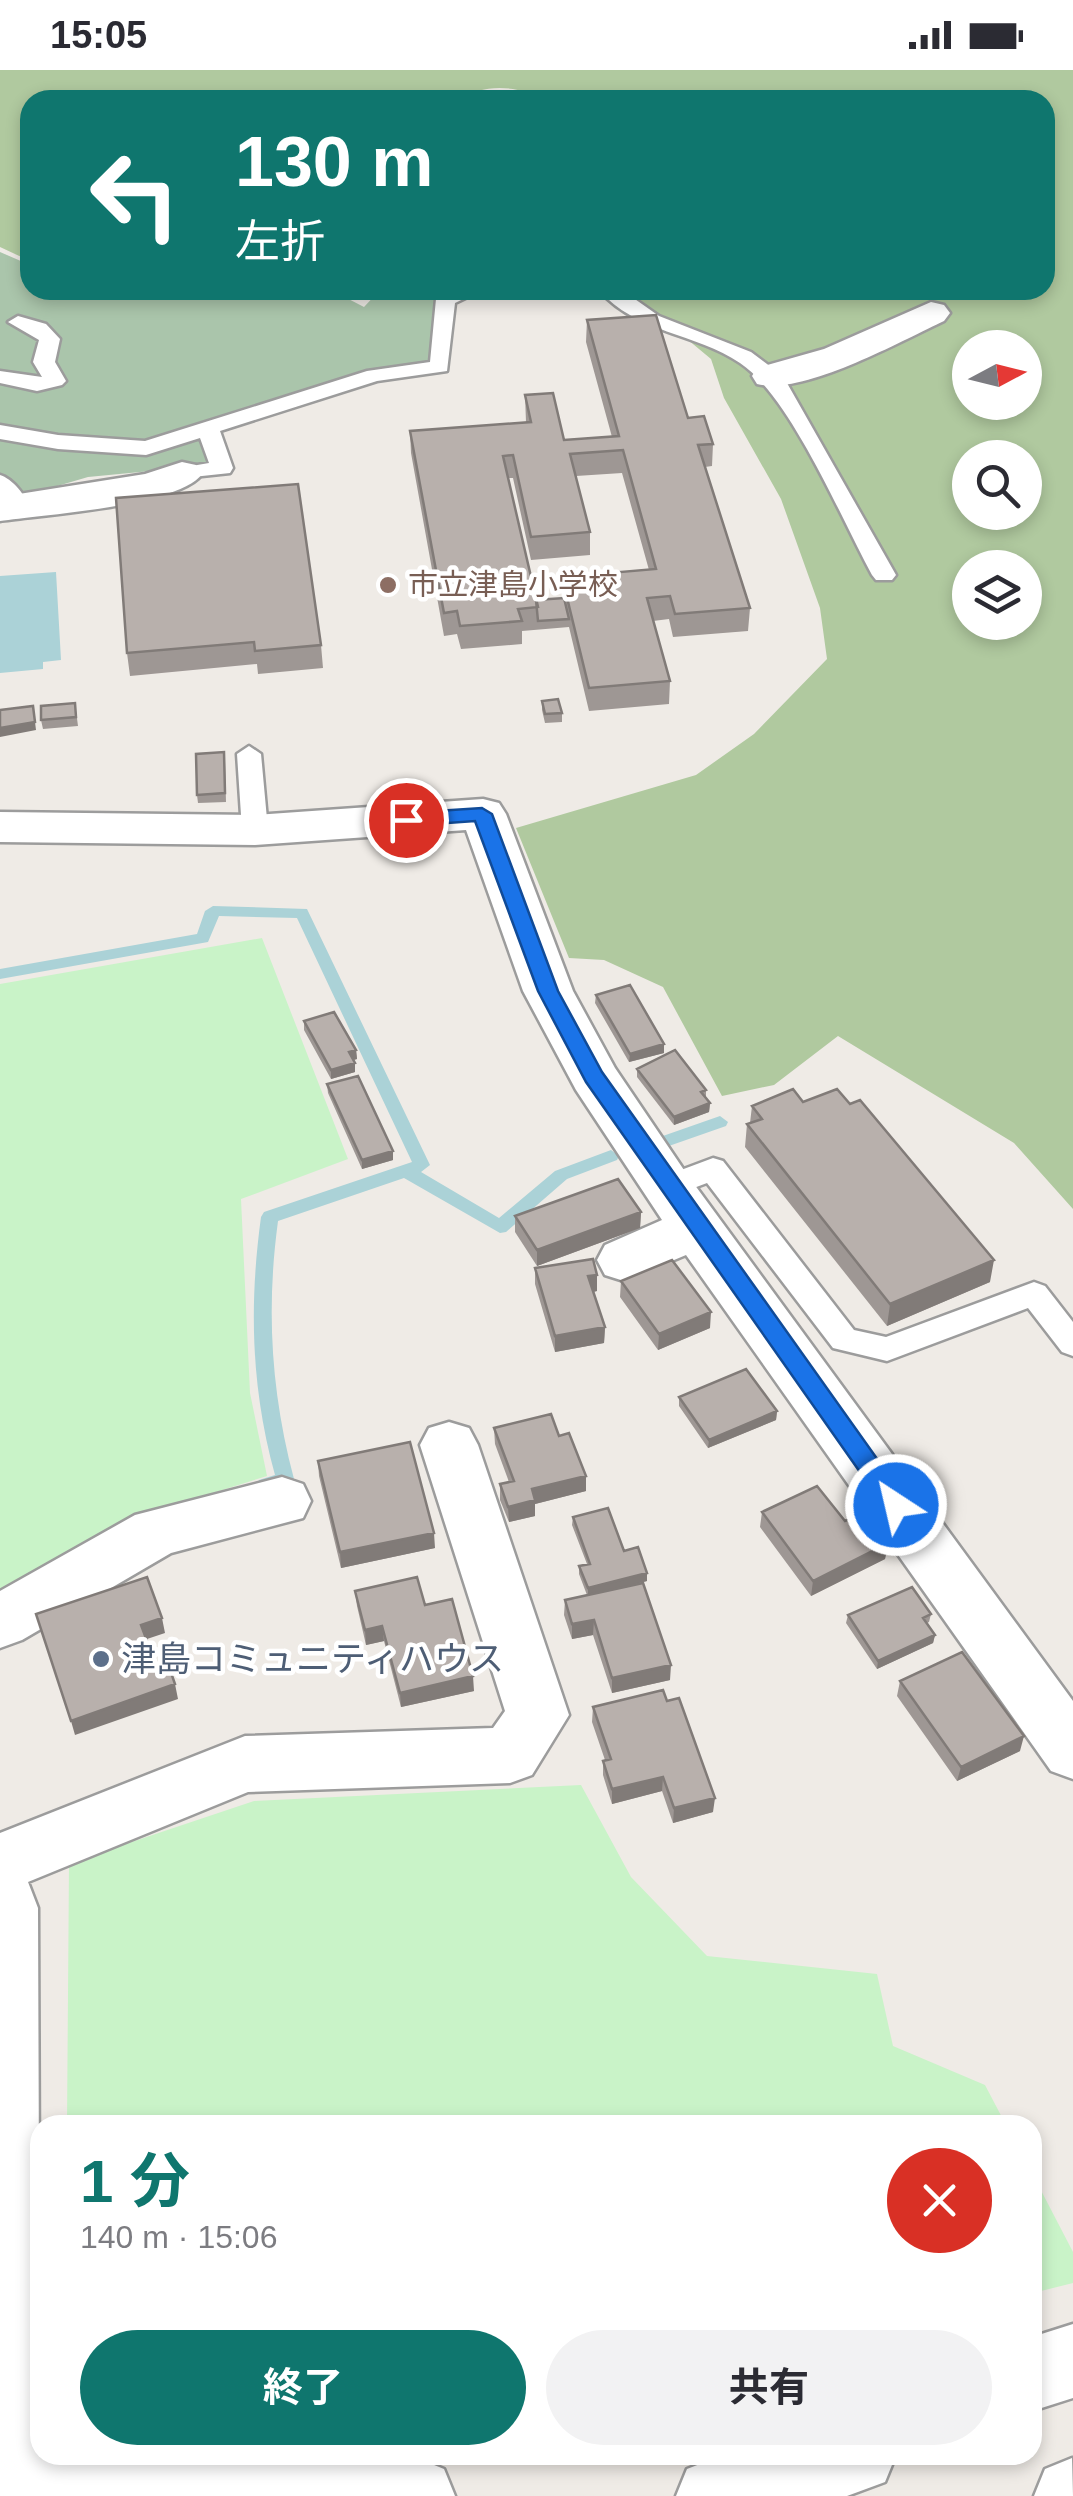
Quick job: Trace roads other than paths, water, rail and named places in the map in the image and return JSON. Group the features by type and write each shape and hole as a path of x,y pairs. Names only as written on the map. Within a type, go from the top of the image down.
{"street":[{"path":"771,376 838,357 931,313"},
{"path":"6,499 153,485 182,474"},
{"path":"0,826 255,830 482,814 548,991 594,1076 682,1207 1073,1752"},
{"path":"624,1260 682,1207"},
{"path":"0,1863 245,1764 510,1755 538,1715 450,1445"},
{"path":"0,1622 156,1532 282,1501"},
{"path":"0,1894 5,1908 6,2491 417,2496"},
{"path":"1042,2371 1073,2361"},
{"path":"714,2496 823,2465"}],"lane":[{"path":"0,432 58,442 146,448 374,375 440,367 440,318 446,300"},
{"path":"623,300 652,320 744,356 771,376 884,576"},
{"path":"0,377 37,385 55,381 44,362 50,339 38,328 18,322"},
{"path":"182,474 222,468 208,428"},
{"path":"248,754 255,830"},
{"path":"682,1207 713,1169 844,1340 887,1349 1034,1294 1073,1344"}],"water":[{"path":"56,572 61,660 43,662 43,669 0,673 0,576"}],"waterway":[{"path":"0,974 203,938 213,911 302,913 422,1165 405,1171"},
{"path":"666,1141 720,1122"},
{"path":"405,1171 500,1227 561,1175 611,1156"},
{"path":"266,1485 285,1479 269,1413 262,1349 262,1285 270,1217 405,1171"}],"place":[{"name":"市立津島小学校","path":"388,585"},
{"name":"津島コミュニティハウス","path":"101,1659"}]}
